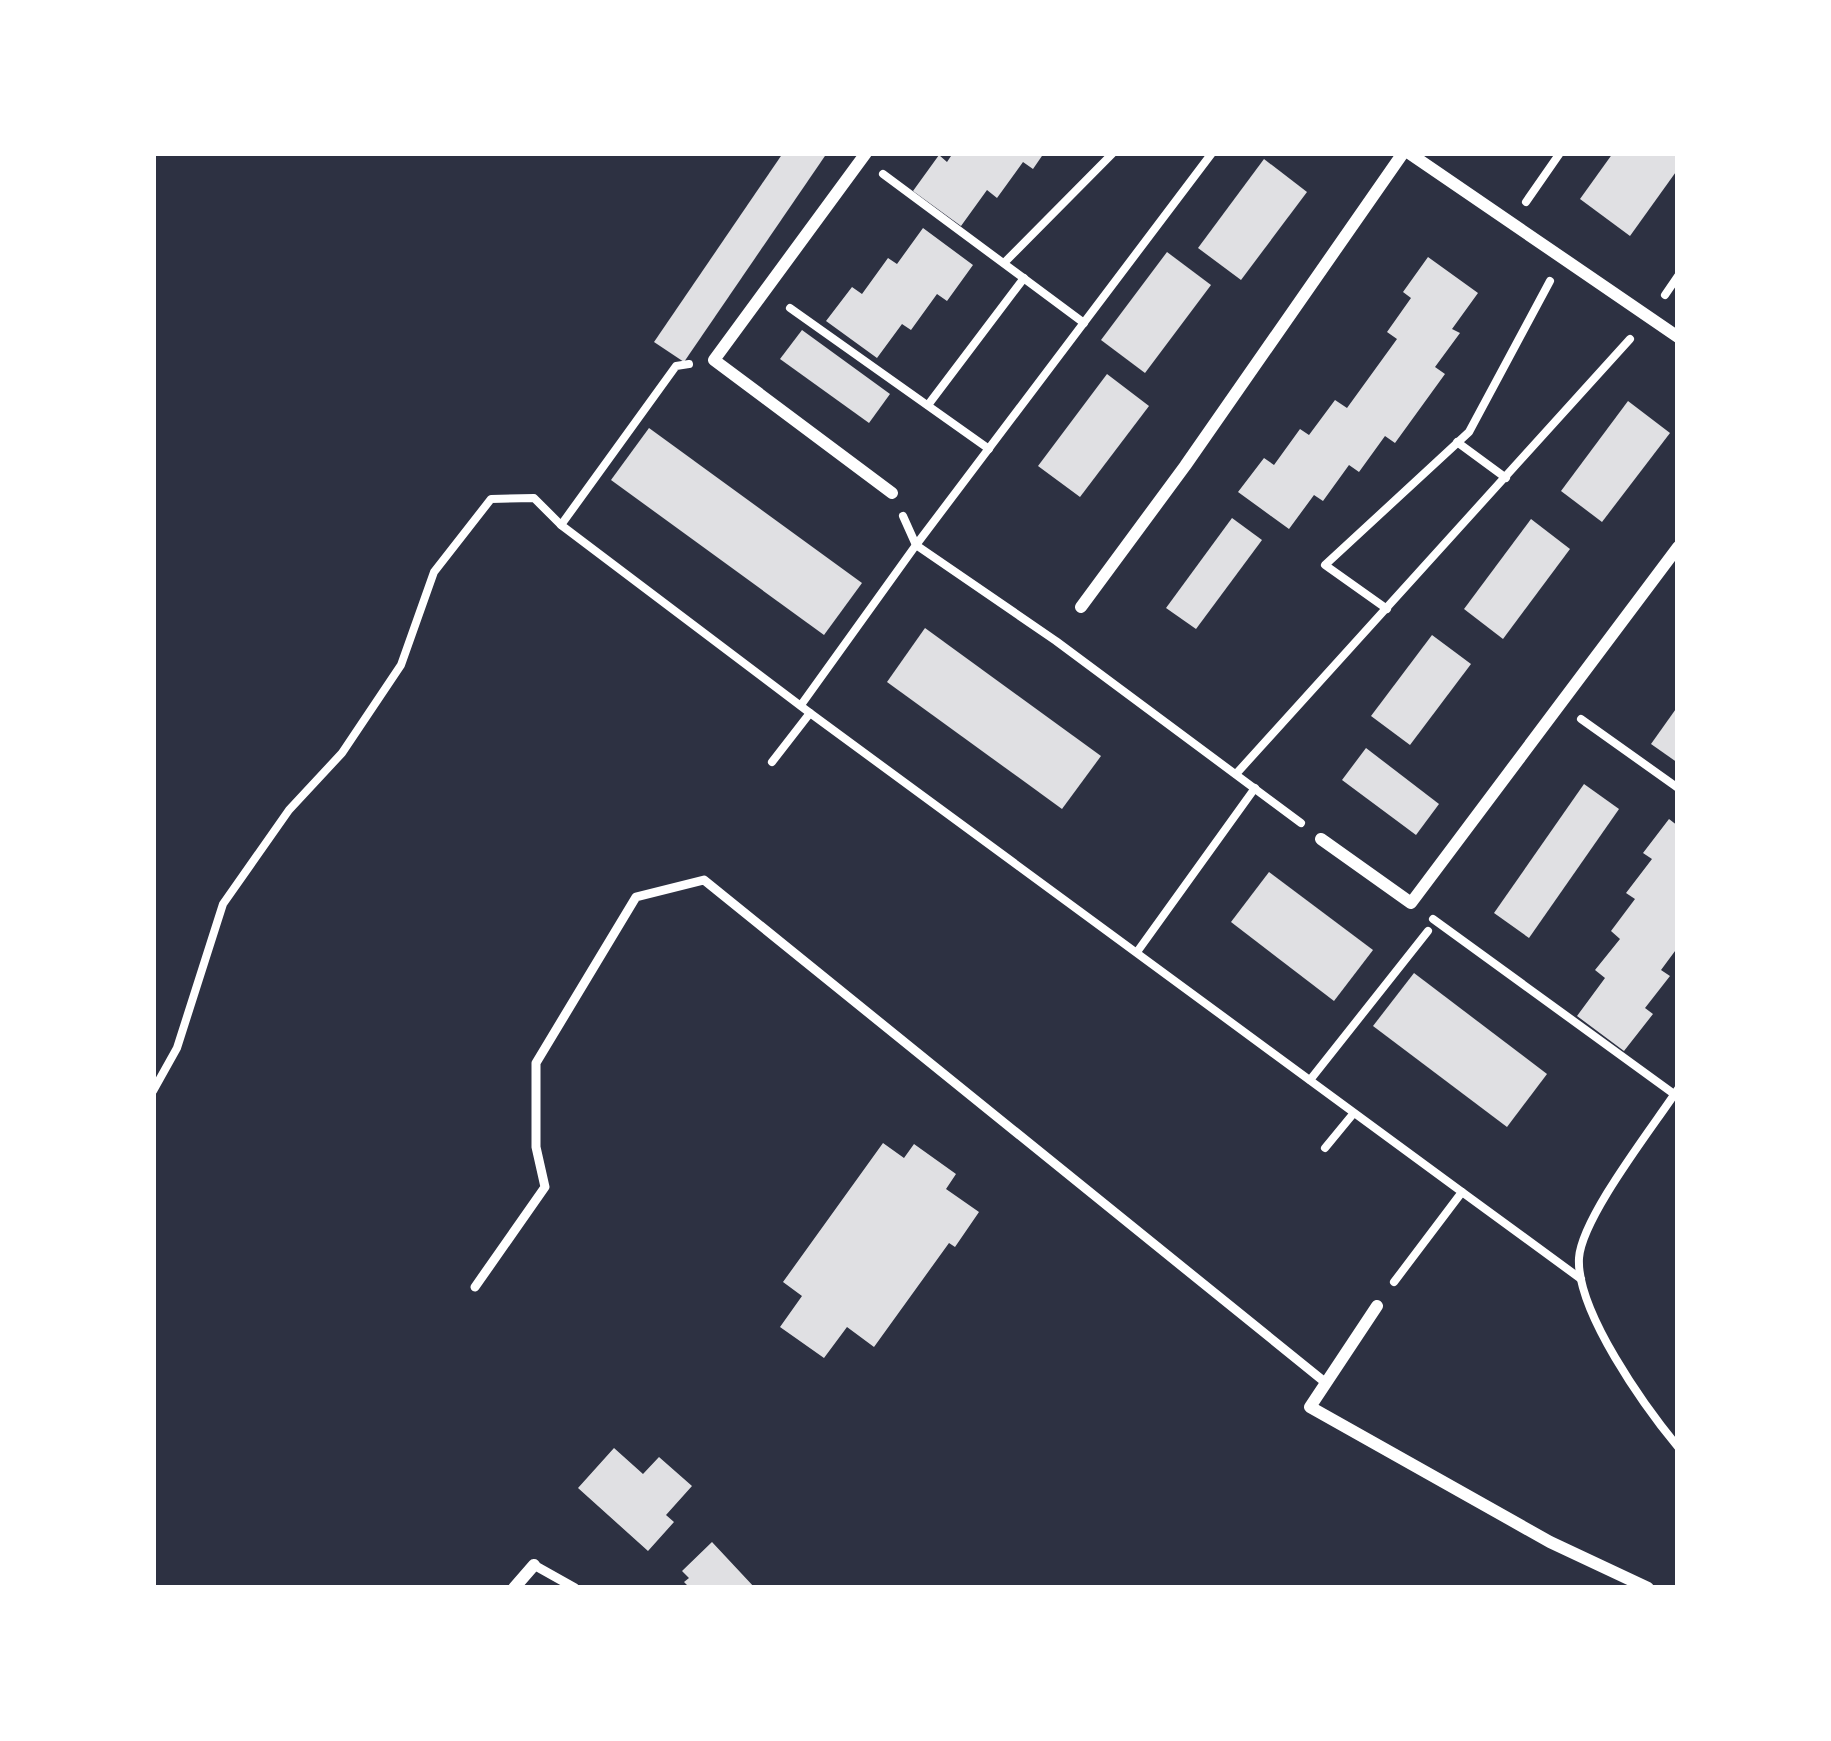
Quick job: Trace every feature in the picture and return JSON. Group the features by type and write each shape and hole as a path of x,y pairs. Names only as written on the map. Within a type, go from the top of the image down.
{"street":[{"path":"1082,607 1406,153 1678,337"},
{"path":"864,156 714,360 892,493"},
{"path":"1322,839 1411,903 1678,547"},
{"path":"1377,1306 1310,1406 1550,1542 1648,1588"},
{"path":"514,1588 534,1565"}],"lane":[{"path":"475,1287 544,1187 536,1147 536,1063 636,897 704,880 1326,1383"},
{"path":"534,1565 574,1588"}],"path":[{"path":"1004,263 1113,153"},
{"path":"801,706 916,545 1212,153"},
{"path":"1512,223 1560,153"},
{"path":"864,156 1084,323"},
{"path":"1387,609 1324,565 1469,431 1562,259"},
{"path":"928,405 1024,278"},
{"path":"764,290 989,449"},
{"path":"1236,774 1650,317"},
{"path":"561,525 676,366 714,360"},
{"path":"1457,442 1506,478"},
{"path":"892,493 916,545 1056,641 1322,839"},
{"path":"153,1091 177,1048 223,904 289,810 342,753 401,665 434,572 491,499 534,498 561,525 810,713 1581,1279"},
{"path":"1560,705 1678,788"},
{"path":"772,762 810,713"},
{"path":"1137,952 1255,788"},
{"path":"1411,903 1676,1092 1588,1227 1579,1256 1581,1279 1603,1335 1633,1388 1678,1447"},
{"path":"1310,1081 1436,921"},
{"path":"1325,1148 1353,1114"},
{"path":"1377,1306 1462,1192"}],"building":[{"path":"783,153 827,153 684,362 654,342"},
{"path":"953,153 1044,153 1033,169 1023,162 997,198 987,190 961,226 913,191 939,155 947,162"},
{"path":"1613,153 1678,153 1678,169 1630,236 1580,199"},
{"path":"1264,159 1307,192 1241,280 1198,248"},
{"path":"923,228 973,265 947,301 937,294 911,330 902,324 877,358 826,321 852,287 862,294 888,258 897,264"},
{"path":"1167,252 1211,285 1145,373 1101,340"},
{"path":"1428,257 1478,293 1452,329 1460,333 1435,367 1445,374 1395,443 1385,436 1359,472 1349,465 1323,501 1314,495 1289,529 1238,492 1264,458 1274,465 1300,429 1309,435 1335,400 1347,408 1397,339 1387,332 1411,298 1403,292"},
{"path":"802,330 890,394 869,423 780,359"},
{"path":"1107,374 1149,406 1080,497 1038,466"},
{"path":"1628,401 1670,433 1602,522 1561,491"},
{"path":"649,428 862,583 824,635 611,480"},
{"path":"1232,518 1262,540 1196,629 1166,608"},
{"path":"1531,519 1570,549 1503,639 1464,609"},
{"path":"925,628 1101,756 1062,809 887,682"},
{"path":"1432,635 1471,664 1410,745 1371,716"},
{"path":"1678,706 1678,763 1651,744"},
{"path":"1366,748 1439,804 1416,835 1342,780"},
{"path":"1584,784 1619,809 1529,938 1494,913"},
{"path":"1669,819 1678,826 1678,947 1661,970 1670,976 1645,1008 1653,1014 1624,1051 1577,1016 1605,978 1595,970 1620,939 1611,931 1635,899 1626,893 1652,859 1643,853"},
{"path":"1269,872 1373,950 1334,1001 1231,922"},
{"path":"1414,973 1547,1074 1507,1127 1373,1026"},
{"path":"883,1143 904,1158 914,1144 956,1174 946,1189 979,1212 955,1247 949,1243 874,1347 847,1327 824,1358 780,1327 802,1296 783,1282"},
{"path":"614,1448 643,1474 659,1457 692,1486 666,1515 674,1522 648,1551 578,1488"},
{"path":"712,1542 755,1588 690,1588 684,1582 689,1578 682,1571"}]}
